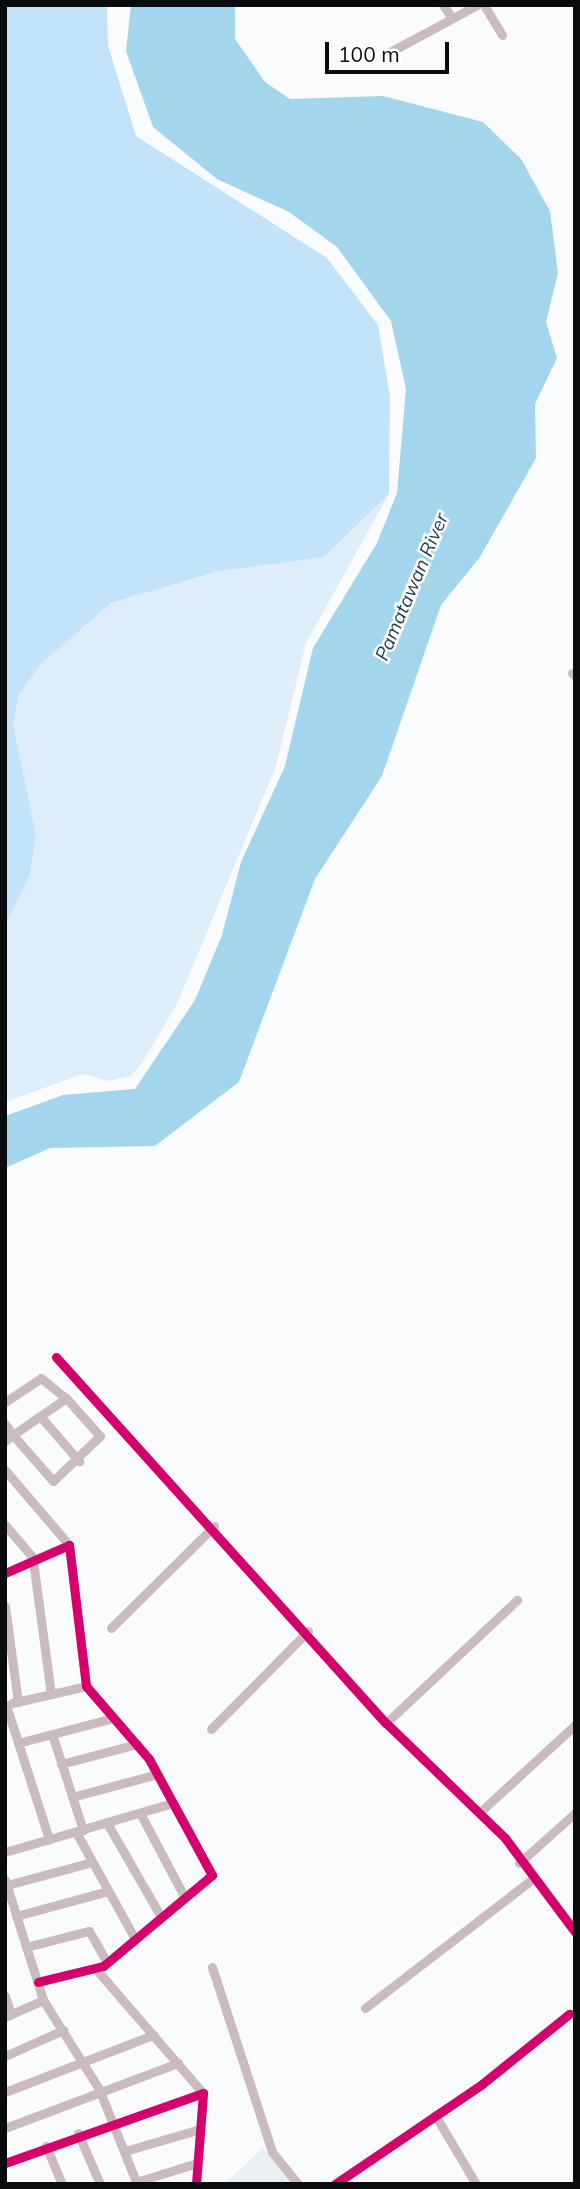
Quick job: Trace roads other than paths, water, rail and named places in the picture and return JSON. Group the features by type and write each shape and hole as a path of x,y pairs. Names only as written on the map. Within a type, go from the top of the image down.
{"street":[{"path":"443,5 452,18"},
{"path":"388,53 477,5"},
{"path":"484,5 502,35"},
{"path":"56,1357 214,1526 386,1723 480,1812 531,1880 575,1932"},
{"path":"5,1402 41,1378 66,1398 100,1436 79,1461 53,1481 9,1438 5,1424"},
{"path":"9,1438 66,1398"},
{"path":"40,1416 79,1461"},
{"path":"5,1470 69,1545 86,1686 136,1744 157,1774 212,1875 107,1962 95,1968 38,1982"},
{"path":"5,1525 34,1560 51,1694"},
{"path":"111,1628 214,1526"},
{"path":"5,1573 69,1545"},
{"path":"386,1723 517,1600"},
{"path":"5,1605 18,1702"},
{"path":"211,1729 308,1631"},
{"path":"49,1839 6,1705 86,1686"},
{"path":"18,1743 113,1718"},
{"path":"480,1812 575,1725"},
{"path":"52,1734 72,1797 79,1831 92,1861 135,1939"},
{"path":"61,1764 136,1744"},
{"path":"72,1797 157,1774"},
{"path":"5,1852 173,1803"},
{"path":"519,1863 575,1812"},
{"path":"140,1813 184,1896"},
{"path":"107,1823 161,1917"},
{"path":"92,1861 6,1882 43,2000 82,2058 99,2089 136,2183 197,2163"},
{"path":"365,2008 531,1880"},
{"path":"16,1916 108,1891"},
{"path":"26,1947 89,1931 107,1962"},
{"path":"212,1967 272,2152 298,2184"},
{"path":"95,1968 203,2093 195,2184"},
{"path":"5,1996 8,2015 43,2000"},
{"path":"335,2184 435,2115 569,2014"},
{"path":"5,2056 64,2030"},
{"path":"5,2092 82,2058 153,2035"},
{"path":"5,2128 99,2089 178,2063"},
{"path":"5,2163 113,2119 203,2093"},
{"path":"435,2115 476,2184"},
{"path":"125,2151 200,2129"},
{"path":"78,2133 100,2184"},
{"path":"46,2146 62,2184"}],"water":[{"name":"Pamatawan River","path":"131,5 235,5 235,39 265,82 290,99 383,96 483,122 521,159 550,211 558,273 546,322 557,358 535,404 536,458 480,557 441,605 382,776 315,879 239,1082 155,1146 50,1148 5,1168 5,1116 63,1095 135,1089 195,1000 222,935 241,862 285,766 313,648 377,543 397,493 406,389 391,321 337,247 289,212 217,179 153,127 126,51"}]}
